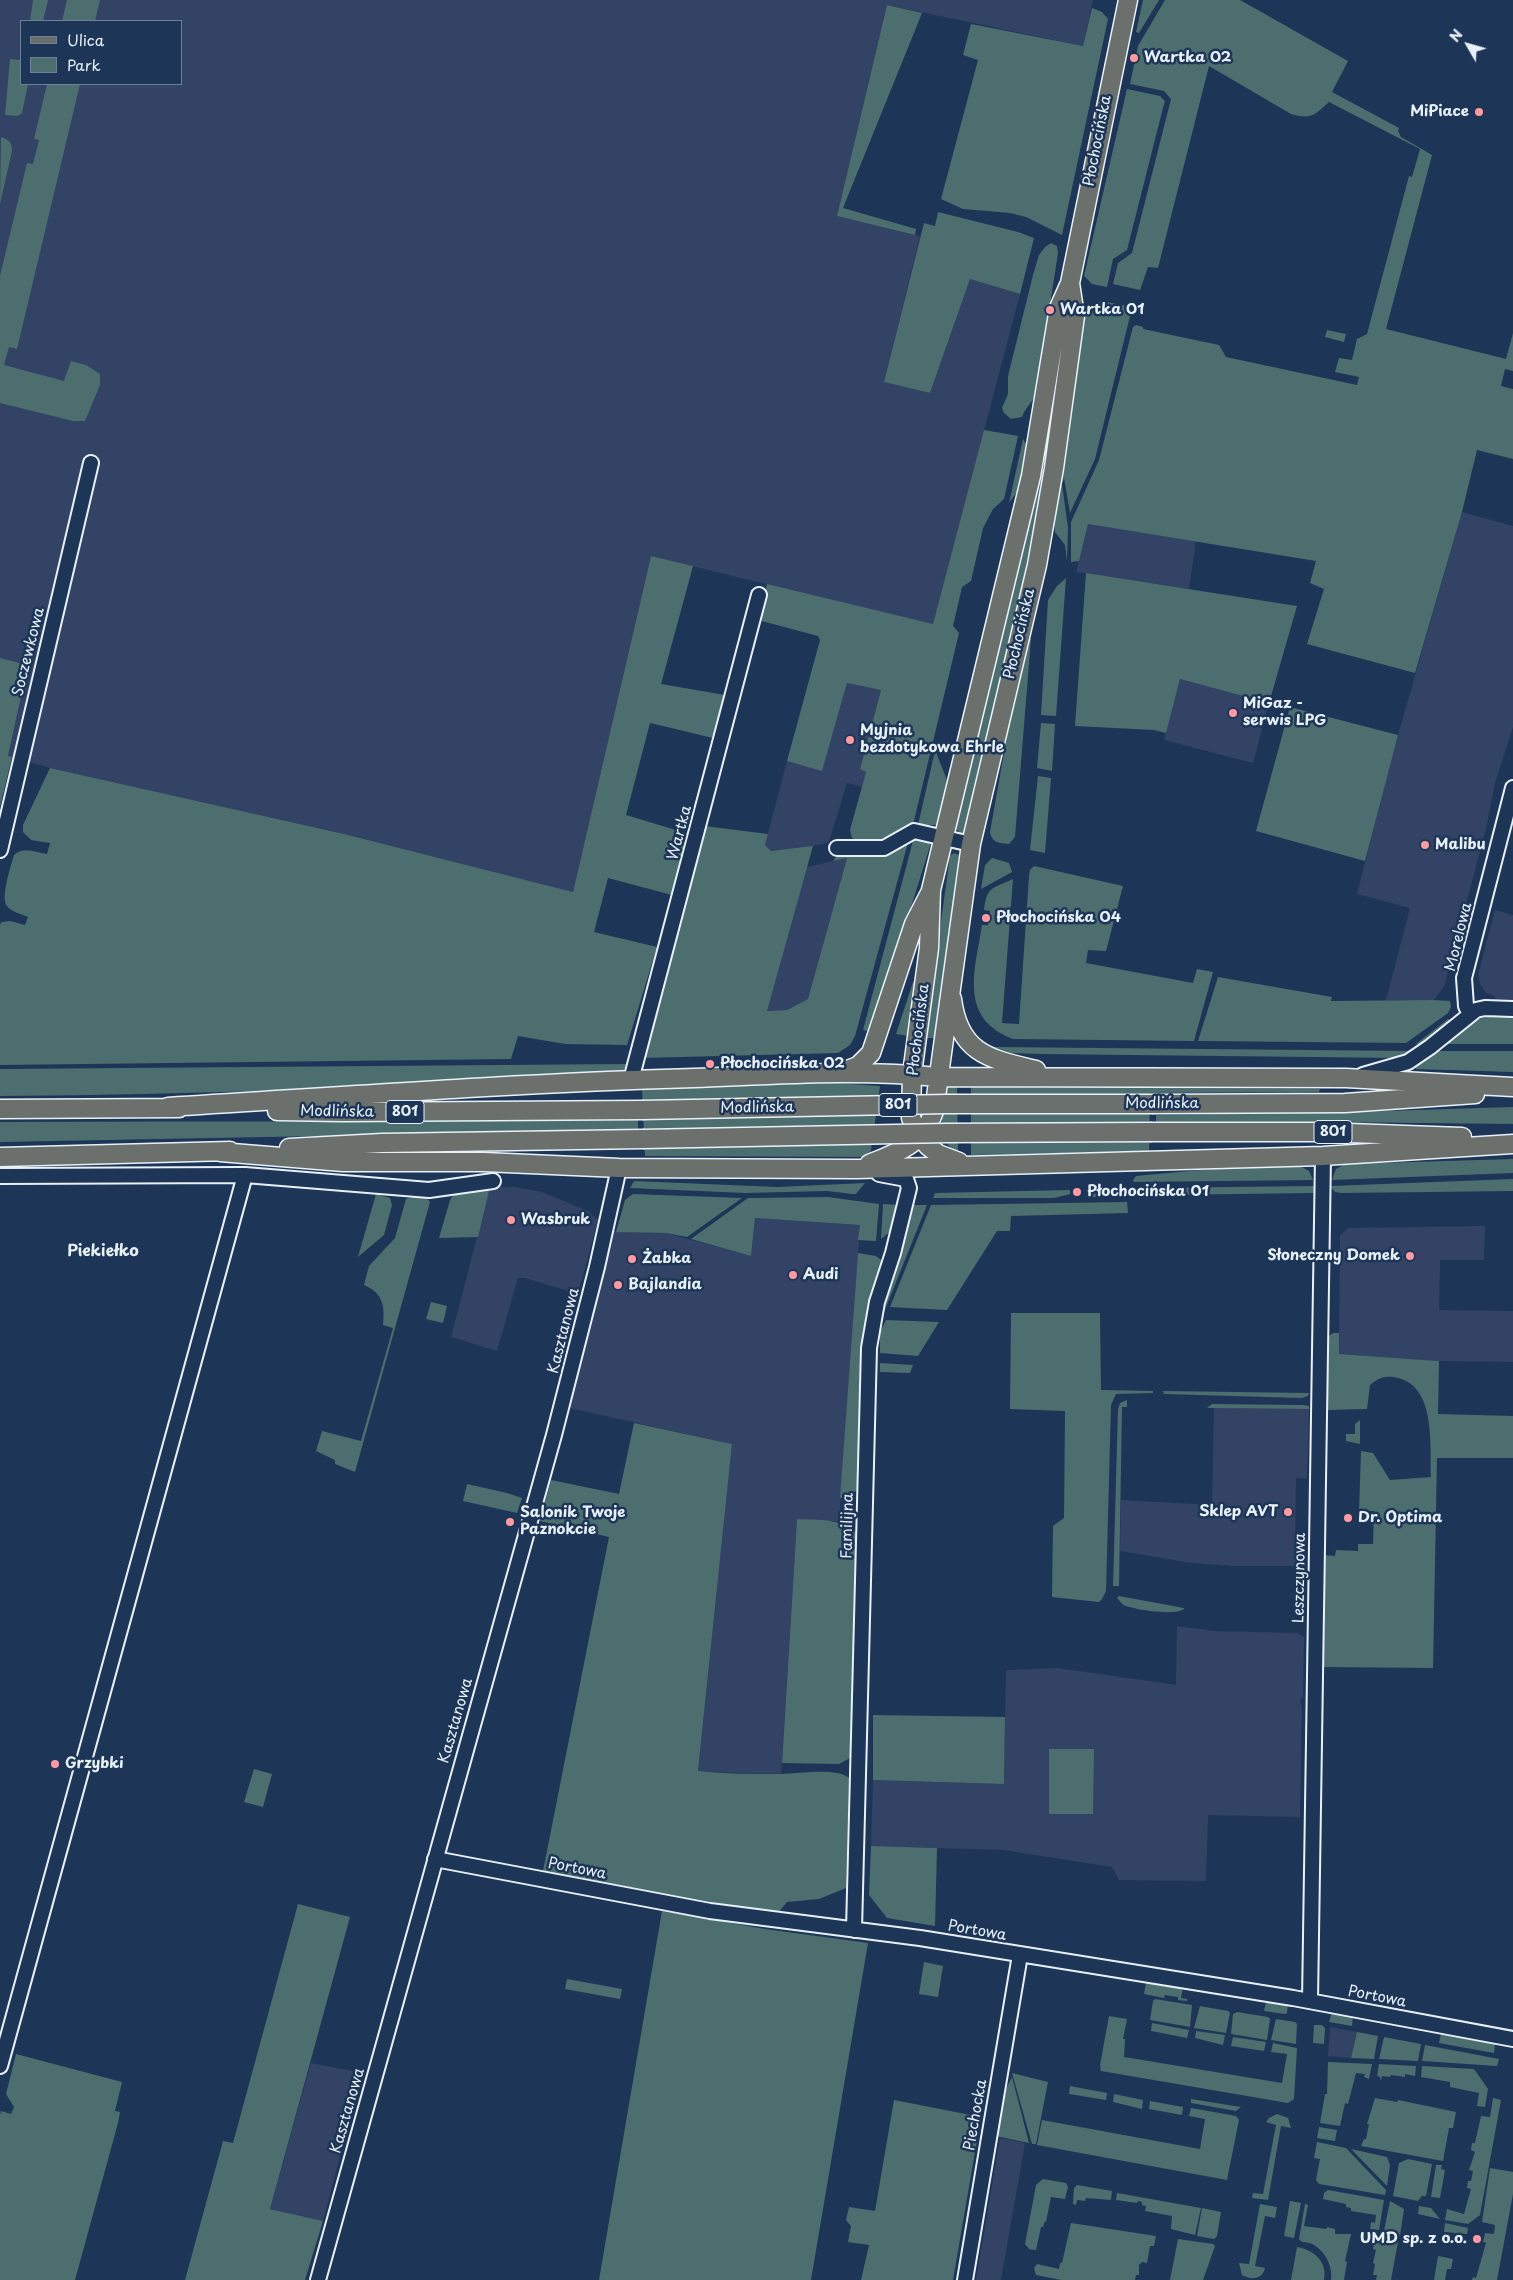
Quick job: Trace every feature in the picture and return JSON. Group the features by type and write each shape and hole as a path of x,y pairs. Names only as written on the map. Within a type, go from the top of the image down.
{"main road":[{"name":"Płochocińska","path":"967,1164 938,1154 920,1137 911,1118 912,1074 929,948 931,890 1031,476 1059,308 1070,283 1128,0"},
{"name":"Płochocińska","path":"857,1169 900,1150 920,1137 934,1111 970,844 1037,566 1047,510 1075,316 1070,283"},
{"name":"Płochocińska","path":"838,1074 858,1066 871,1053 914,924 931,890"},
{"name":"Płochocińska","path":"950,983 953,1010 960,1030 973,1047 989,1059 1068,1077"},
{"name":"Modlińska","path":"168,1107 631,1080 838,1074 912,1074 938,1077 1346,1078 1513,1087"},
{"name":"Modlińska","path":"0,1109 168,1107 343,1112 642,1110 947,1104 1345,1103 1513,1092"},
{"name":"Modlińska","path":"0,1157 220,1152 382,1143 947,1133 1321,1132 1513,1139"},
{"path":"220,1152 343,1162 484,1162 619,1168 857,1169 967,1164 1323,1156 1513,1144"}],"street":[{"name":"Soczewkowa","path":"0,850 91,462"},
{"name":"Wartka","path":"631,1080 759,595"},
{"name":"Morelowa","path":"1470,1014 1466,1006 1464,978 1513,788"},
{"path":"837,848 884,848 914,831 970,844"},
{"path":"1346,1078 1385,1070 1408,1062 1430,1047 1470,1014 1485,1008 1513,1009"},
{"name":"Leszczynowa","path":"1310,2001 1323,1156"},
{"name":"Kasztanowa","path":"318,2280 554,1435 597,1266 619,1168"},
{"name":"Familijna","path":"854,1930 869,1348 877,1302 893,1253 909,1188 906,1179 857,1169"},
{"path":"0,1176 245,1175 429,1190 493,1181"},
{"path":"0,2066 245,1175"},
{"name":"Portowa","path":"435,1859 710,1911 854,1930 1310,2001 1513,2040"},
{"name":"Piechocka","path":"965,2280 1020,1955"}],"shaded area":[{"path":"0,0 1093,0 1083,46 887,5 837,216 920,236 884,382 930,393 970,279 1020,294 933,625 651,556 573,892 344,834 50,768 8,756 28,665 0,658"},
{"path":"1462,512 1513,526 1513,727 1495,783 1486,829 1444,987 1434,1000 1386,1000 1410,908 1357,894 1392,756"},
{"path":"1088,524 1196,541 1189,589 1076,572"},
{"path":"1180,679 1269,703 1253,763 1164,740"},
{"path":"847,683 881,690 860,769 866,772 862,787 847,783 829,842 801,849 770,851 765,845 787,761 822,770"},
{"path":"847,858 808,999 787,1010 766,1011 806,867"},
{"path":"1495,910 1513,915 1513,1000 1496,1000 1494,996 1486,993 1480,984 1478,975"},
{"path":"490,1187 515,1187 542,1192 588,1211 598,1220 578,1294 525,1278 518,1278 497,1351 451,1337"},
{"path":"755,1218 860,1225 839,1522 797,1519 781,1774 698,1772 732,1444 569,1408 612,1231 666,1233 751,1256"},
{"path":"1485,1226 1484,1260 1440,1260 1439,1310 1513,1311 1513,1362 1439,1361 1339,1354 1340,1236 1348,1228"},
{"path":"1214,1408 1309,1409 1307,1479 1296,1478 1295,1542 1306,1542 1306,1566 1232,1566 1191,1563 1120,1551 1121,1500 1212,1505"},
{"path":"1177,1626 1214,1631 1298,1633 1304,1637 1303,1697 1300,1700 1302,1708 1300,1817 1208,1815 1206,1881 1119,1880 1112,1867 1003,1850 871,1846 873,1780 1004,1784 1006,1670 1058,1668 1176,1685"},
{"path":"1330,2027 1357,2032 1351,2058 1328,2056"},
{"path":"311,2063 362,2073 323,2221 270,2209"},
{"path":"1000,2138 1025,2143 1001,2280 976,2280"}],"green space":[{"path":"33,0 48,0 43,20 30,20"},
{"path":"67,0 100,0 95,20 62,20"},
{"path":"1143,0 1159,0 1139,33 1136,32"},
{"path":"1165,0 1240,0 1348,61 1332,92 1399,128 1398,131 1401,137 1432,155 1386,329 1506,359 1513,333 1513,371 1505,369 1501,386 1513,389 1513,459 1477,450 1462,512 1415,673 1307,644 1324,589 1310,583 1316,561 1088,524 1079,561 1071,562 1071,522 1099,460 1133,327 1136,325 1143,327 1143,329 1219,345 1226,357 1357,385 1359,377 1335,372 1339,358 1352,360 1357,339 1367,334 1409,176 1412,177 1420,149 1329,102 1312,115 1291,114 1209,66 1158,268 1148,267 1140,290 1113,284 1118,263 1132,253 1171,99 1164,91 1130,84 1138,46"},
{"path":"887,5 922,13 843,208 916,229 915,235 837,216"},
{"path":"1092,8 1102,12 1108,19 1062,235 1026,217 1010,213 963,209 941,199 978,60 963,55 971,24 1083,46"},
{"path":"10,59 20,60 20,85 28,85 22,113 18,116 5,115"},
{"path":"47,85 80,85 17,349 9,347 4,365 64,381 71,361 86,365 100,374 100,385 85,421 73,421 0,403 0,276 27,163 33,164 39,140 34,139"},
{"path":"1127,89 1160,96 1165,101 1127,250 1113,259 1107,287 1092,284 1084,276"},
{"path":"1,137 10,142 12,151 0,204"},
{"path":"938,212 1018,232 1034,238 1020,294 970,279 930,393 884,382 924,223 935,226"},
{"path":"1051,243 1057,246 1058,253 1036,395 1022,417 1011,419 1004,413 1002,408 1008,394 1008,376 1039,255"},
{"path":"1102,301 1132,307 1095,459 1070,513 1064,478 1062,484 1068,528 1067,561 1065,545 1055,532 1053,516 1086,312 1090,305"},
{"path":"1327,330 1346,334 1344,342 1325,337"},
{"path":"984,430 1018,436 1004,499 993,509 983,528 971,581 962,587 953,626 959,633 913,825 883,839 867,842 859,841 852,838 850,830 866,772 860,769 881,690 847,683 822,771 787,761 820,640 818,636 758,620 767,584 933,624"},
{"path":"1023,439 1029,449 1019,489 1009,503"},
{"path":"1041,470 1045,472 1027,572 964,834 961,834 956,829 956,825"},
{"path":"651,556 693,566 661,684 725,695 713,738 650,723 626,815 689,834 672,895 608,878 594,932 657,947 627,1045 565,1044 518,1036 511,1059 0,1065 0,924 10,921 25,925 28,917 7,906 5,902 5,889 14,855 26,850 47,854 50,843 31,840 23,832 23,825 50,768 344,834 573,892"},
{"path":"1086,573 1297,606 1269,703 1180,679 1166,733 1154,730 1075,726"},
{"path":"1066,578 1056,716 1041,715 1048,600 1057,586"},
{"path":"1028,638 1031,639 1015,837 1009,844 1005,844 994,840 990,832 1009,725"},
{"path":"0,658 28,665 8,756 12,757 0,807"},
{"path":"1290,707 1398,735 1365,861 1256,831"},
{"path":"1041,723 1055,724 1052,771 1037,768"},
{"path":"937,742 937,755 947,780 946,794 936,825 918,825"},
{"path":"1038,776 1051,778 1045,853 1030,850"},
{"path":"704,826 768,834 765,845 771,851 813,846 767,1011 787,1010 808,999 847,858 833,861 839,853 876,856 885,854 909,839 855,1036 850,1045 838,1053 642,1058"},
{"path":"914,837 929,840 931,843 872,1032 863,1030"},
{"path":"954,853 959,855 935,1038 925,1038 950,856"},
{"path":"992,858 1009,863 1012,872 981,889 985,865"},
{"path":"1034,866 1123,886 1106,951 1088,950 1086,963 1193,983 1197,969 1213,972 1194,1041 1013,1039 996,1030 984,1019 977,1006 974,991 974,975 982,925 988,925 990,911 984,910 985,902 992,889 1013,879 1002,1023 1019,1024 1029,876 1030,870"},
{"path":"1218,977 1332,997 1331,1001 1434,1000 1450,1001 1451,1007 1448,1013 1406,1043 1198,1041"},
{"path":"915,981 909,1036 896,1034 913,982"},
{"path":"1513,1017 1513,1044 1443,1044 1479,1019"},
{"path":"1448,1019 1451,1020 1445,1029 1431,1041 1416,1044"},
{"path":"993,1047 1414,1051 1403,1058 1041,1054 1012,1053"},
{"path":"1435,1051 1513,1051 1513,1072 1416,1069 1416,1065"},
{"path":"627,1064 624,1070 620,1072 465,1082 233,1092 0,1096 0,1069"},
{"path":"823,1082 880,1086 870,1157 645,1156 642,1089"},
{"path":"946,1086 957,1087 958,1152 946,1142 943,1134 942,1116"},
{"path":"971,1087 1320,1089 1319,1092 1150,1093 1149,1151 971,1155"},
{"path":"1513,1107 1513,1124 1326,1122 1156,1124 1156,1115"},
{"path":"638,1120 638,1130 0,1142 0,1122"},
{"path":"1513,1159 1513,1173 1332,1180 1336,1169 1345,1164"},
{"path":"1298,1165 1309,1171 1313,1180 1134,1182 1133,1180 1136,1176 1222,1168"},
{"path":"1513,1179 1513,1191 1341,1193 1335,1192 1330,1186"},
{"path":"634,1181 777,1187 865,1183 856,1194 852,1194 827,1191 745,1193 630,1188"},
{"path":"1315,1186 1314,1193 1162,1195 1144,1191 1145,1188"},
{"path":"490,1187 478,1237 439,1238 450,1200 454,1194"},
{"path":"1086,1189 1115,1189 1097,1197 1086,1197"},
{"path":"1070,1190 1070,1194 1054,1198 933,1198 935,1193"},
{"path":"376,1194 390,1198 392,1205 384,1235 358,1257"},
{"path":"633,1194 742,1198 687,1237 666,1233 616,1232 625,1200"},
{"path":"424,1195 430,1202 355,1472 335,1464 335,1460 316,1451 322,1431 361,1441 393,1328 383,1325 384,1312 379,1296 364,1285 369,1266 395,1238 406,1199"},
{"path":"828,1197 879,1204 876,1241 858,1240 860,1225 755,1218 751,1256 691,1239 748,1198"},
{"path":"1127,1202 1128,1213 1011,1216 1010,1231 997,1231 947,1310 890,1307 931,1205"},
{"path":"883,1204 898,1205 891,1231 881,1239"},
{"path":"911,1205 927,1205 876,1332 879,1316 899,1262"},
{"path":"858,1253 876,1256 886,1264 865,1324 862,1342 858,1489 848,1497 840,1498"},
{"path":"431,1302 447,1306 443,1323 426,1319"},
{"path":"1011,1313 1100,1313 1101,1390 1153,1391 1153,1393 1116,1394 1111,1405 1106,1591 1099,1602 1052,1597 1053,1526 1064,1518 1065,1411 1010,1409"},
{"path":"886,1320 939,1322 918,1356 880,1353 880,1332"},
{"path":"1333,1333 1339,1333 1339,1354 1439,1361 1438,1414 1513,1416 1513,1458 1437,1458 1433,1668 1322,1667 1324,1555 1335,1556 1336,1550 1358,1551 1358,1544 1373,1544 1374,1511 1359,1511 1361,1451 1373,1453 1390,1480 1431,1477 1430,1434 1425,1405 1419,1393 1410,1384 1398,1378 1383,1377 1370,1385 1367,1409 1327,1410 1328,1337"},
{"path":"880,1363 913,1365 910,1373 880,1372"},
{"path":"1163,1391 1309,1393 1308,1396 1302,1398 1164,1394"},
{"path":"1127,1400 1127,1407 1122,1407 1119,1586 1113,1586 1118,1409 1120,1403"},
{"path":"1212,1404 1303,1405 1309,1406 1309,1409 1207,1408"},
{"path":"1360,1420 1360,1444 1346,1441 1346,1434 1355,1434 1355,1424"},
{"path":"634,1423 732,1444 698,1771 760,1774 826,1772 849,1778 846,1888 819,1899 787,1902 777,1914 543,1871 609,1537 540,1521 551,1480 619,1494"},
{"path":"467,1484 522,1498 517,1513 463,1501"},
{"path":"797,1519 836,1522 857,1533 850,1758 839,1764 782,1763"},
{"path":"1119,1596 1184,1609 1172,1612 1156,1612 1139,1609 1123,1605 1117,1598"},
{"path":"873,1715 1005,1717 1004,1784 873,1780"},
{"path":"1049,1749 1094,1749 1093,1814 1049,1814"},
{"path":"254,1769 272,1774 263,1807 244,1802"},
{"path":"871,1846 937,1848 935,1926 887,1918 869,1895"},
{"path":"298,1904 350,1917 270,2209 323,2221 305,2280 185,2280 223,2141 233,2143"},
{"path":"662,1911 765,1929 868,1943 811,2280 599,2280"},
{"path":"924,1962 943,1966 938,1997 919,1994"},
{"path":"567,1979 622,1989 620,1999 565,1989"},
{"path":"1148,1981 1183,1987 1181,1998 1187,1999 1187,2001 1178,2000 1178,1997 1165,1995 1164,1998 1144,1994"},
{"path":"1155,1999 1192,2005 1190,2027 1150,2020"},
{"path":"1268,2001 1288,2004 1287,2013 1264,2011"},
{"path":"1200,2006 1230,2013 1226,2033 1194,2028"},
{"path":"1237,2012 1268,2017 1270,2019 1267,2040 1231,2034 1233,2014"},
{"path":"1332,2012 1353,2016 1352,2026 1329,2022"},
{"path":"1109,2016 1127,2019 1123,2039 1125,2039 1124,2057 1282,2083 1287,2054 1271,2052 1273,2043 1297,2048 1294,2099 1288,2103 1101,2071 1100,2065"},
{"path":"1276,2019 1297,2024 1296,2044 1271,2040"},
{"path":"1152,2023 1189,2030 1187,2038 1151,2031"},
{"path":"1314,2025 1322,2025 1325,2028 1324,2044 1313,2043"},
{"path":"1196,2031 1225,2035 1223,2045 1195,2038"},
{"path":"1357,2032 1378,2036 1374,2059 1351,2058"},
{"path":"1441,2033 1495,2043 1494,2053 1439,2043"},
{"path":"1233,2037 1266,2042 1264,2051 1231,2046"},
{"path":"1384,2037 1421,2044 1418,2061 1379,2059"},
{"path":"1425,2045 1499,2059 1497,2066 1422,2061"},
{"path":"16,2054 122,2082 115,2111 120,2112 118,2123 75,2280 0,2280 0,2115 1,2111 11,2114 14,2107 6,2094"},
{"path":"1328,2062 1372,2064 1369,2079 1364,2077 1365,2074 1356,2073 1348,2104 1345,2103 1340,2126 1320,2123 1325,2094 1327,2094"},
{"path":"1379,2064 1416,2066 1415,2076 1405,2074 1405,2077 1382,2076 1381,2081 1380,2077 1377,2076"},
{"path":"1422,2066 1474,2069 1488,2089 1485,2107 1477,2106 1479,2093 1450,2087 1450,2082 1421,2077"},
{"path":"1012,2073 1048,2082 1036,2144 1032,2144"},
{"path":"1012,2077 1029,2143 996,2136 1002,2097"},
{"path":"1070,2086 1107,2093 1106,2100 1069,2094"},
{"path":"1114,2094 1143,2100 1142,2109 1113,2102"},
{"path":"1375,2098 1397,2102 1398,2100 1456,2112 1453,2128 1449,2128 1443,2161 1361,2146 1364,2139 1366,2139 1369,2124 1367,2124"},
{"path":"1493,2098 1501,2100 1480,2215 1468,2224 1445,2220 1447,2209 1464,2214 1471,2189 1467,2188 1473,2171 1469,2170 1475,2152 1471,2150 1472,2143 1475,2143 1481,2116 1490,2117"},
{"path":"1191,2099 1241,2107 1236,2111 1191,2103"},
{"path":"894,2100 981,2117 953,2280 861,2280 869,2245 848,2242 851,2226 846,2220 849,2207 875,2211"},
{"path":"1150,2101 1183,2107 1182,2115 1149,2109"},
{"path":"1191,2108 1236,2116 1239,2120 1227,2180 1037,2145 1042,2120 1200,2149 1205,2119 1189,2116"},
{"path":"1277,2114 1288,2118 1291,2128 1281,2126 1268,2200 1252,2198 1253,2193 1263,2194 1276,2125 1266,2122"},
{"path":"1319,2127 1337,2130 1335,2141 1317,2138"},
{"path":"1317,2142 1346,2148 1386,2190 1385,2195 1319,2184 1316,2180 1320,2159 1314,2158"},
{"path":"1351,2149 1387,2157 1390,2165 1387,2186"},
{"path":"1408,2159 1432,2164 1426,2196 1422,2196 1418,2201 1393,2196 1399,2163"},
{"path":"1436,2165 1442,2165 1441,2169 1445,2170 1440,2198 1431,2197"},
{"path":"1490,2168 1513,2172 1513,2194 1497,2280 1472,2280 1473,2277 1476,2278 1486,2243 1483,2242 1485,2233 1494,2234 1495,2225 1482,2222"},
{"path":"1043,2179 1066,2183 1068,2187 1065,2199 1051,2197 1046,2222 1041,2227 1036,2250 1029,2249 1025,2244 1036,2185"},
{"path":"1077,2185 1112,2191 1111,2200 1086,2198 1085,2201 1077,2200 1076,2205 1073,2204 1074,2188"},
{"path":"1328,2190 1384,2200 1379,2230 1370,2229 1371,2222 1375,2223 1376,2215 1351,2211 1351,2208 1346,2207 1346,2204 1323,2199 1324,2193"},
{"path":"1117,2193 1201,2208 1195,2235 1171,2229 1172,2216 1145,2211 1146,2206 1142,2205 1142,2202 1116,2200"},
{"path":"1290,2201 1301,2203 1294,2238 1284,2236"},
{"path":"1390,2201 1404,2209 1400,2236 1384,2231"},
{"path":"1260,2204 1277,2207 1275,2218 1265,2216 1255,2266 1265,2268 1264,2272 1259,2277 1249,2278 1242,2275 1239,2263 1249,2264"},
{"path":"1305,2204 1308,2205 1304,2226 1326,2229 1327,2227 1335,2229 1335,2234 1351,2234 1345,2261 1347,2262 1344,2280 1331,2280 1331,2269 1323,2253 1310,2243 1302,2242 1299,2239"},
{"path":"1419,2206 1431,2208 1440,2219 1418,2214"},
{"path":"1202,2208 1221,2212 1217,2236 1214,2239 1197,2236"},
{"path":"1071,2223 1156,2236 1154,2246 1150,2246 1147,2263 1142,2262 1139,2265 1139,2275 1136,2275 1135,2280 1061,2280 1036,2275 1034,2268 1037,2264 1059,2269"},
{"path":"1445,2223 1468,2228 1467,2234 1444,2232"},
{"path":"1371,2237 1398,2242 1391,2280 1376,2280 1377,2275 1373,2275 1376,2250 1373,2249 1374,2242 1370,2241"},
{"path":"1178,2239 1213,2244 1215,2246 1203,2280 1170,2280"},
{"path":"1297,2247 1314,2254 1322,2262 1325,2274 1324,2280 1291,2280"},
{"path":"1438,2256 1453,2259 1451,2269 1447,2269 1445,2280 1434,2280"}],"place":[{"name":"Wartka 02","path":"1134,58"},
{"name":"MiPiace","path":"1479,112"},
{"name":"Wartka 01","path":"1050,310"},
{"name":"MiGaz - serwis LPG","path":"1233,713"},
{"name":"Myjnia bezdotykowa Ehrle","path":"850,740"},
{"name":"Malibu","path":"1425,845"},
{"name":"Płochocińska 04","path":"986,918"},
{"name":"Płochocińska 02","path":"710,1064"},
{"name":"Płochocińska 01","path":"1077,1192"},
{"name":"Wasbruk","path":"511,1220"},
{"name":"Słoneczny Domek","path":"1410,1256"},
{"name":"Żabka","path":"632,1259"},
{"name":"Audi","path":"793,1275"},
{"name":"Bajlandia","path":"618,1285"},
{"name":"Sklep AVT","path":"1288,1512"},
{"name":"Dr. Optima","path":"1348,1518"},
{"name":"Salonik Twoje Paznokcie","path":"510,1522"},
{"name":"Grzybki","path":"55,1764"},
{"name":"UMD sp. z o.o.","path":"1477,2239"}],"district":[{"name":"Piekiełko","path":"103,1252"}]}
